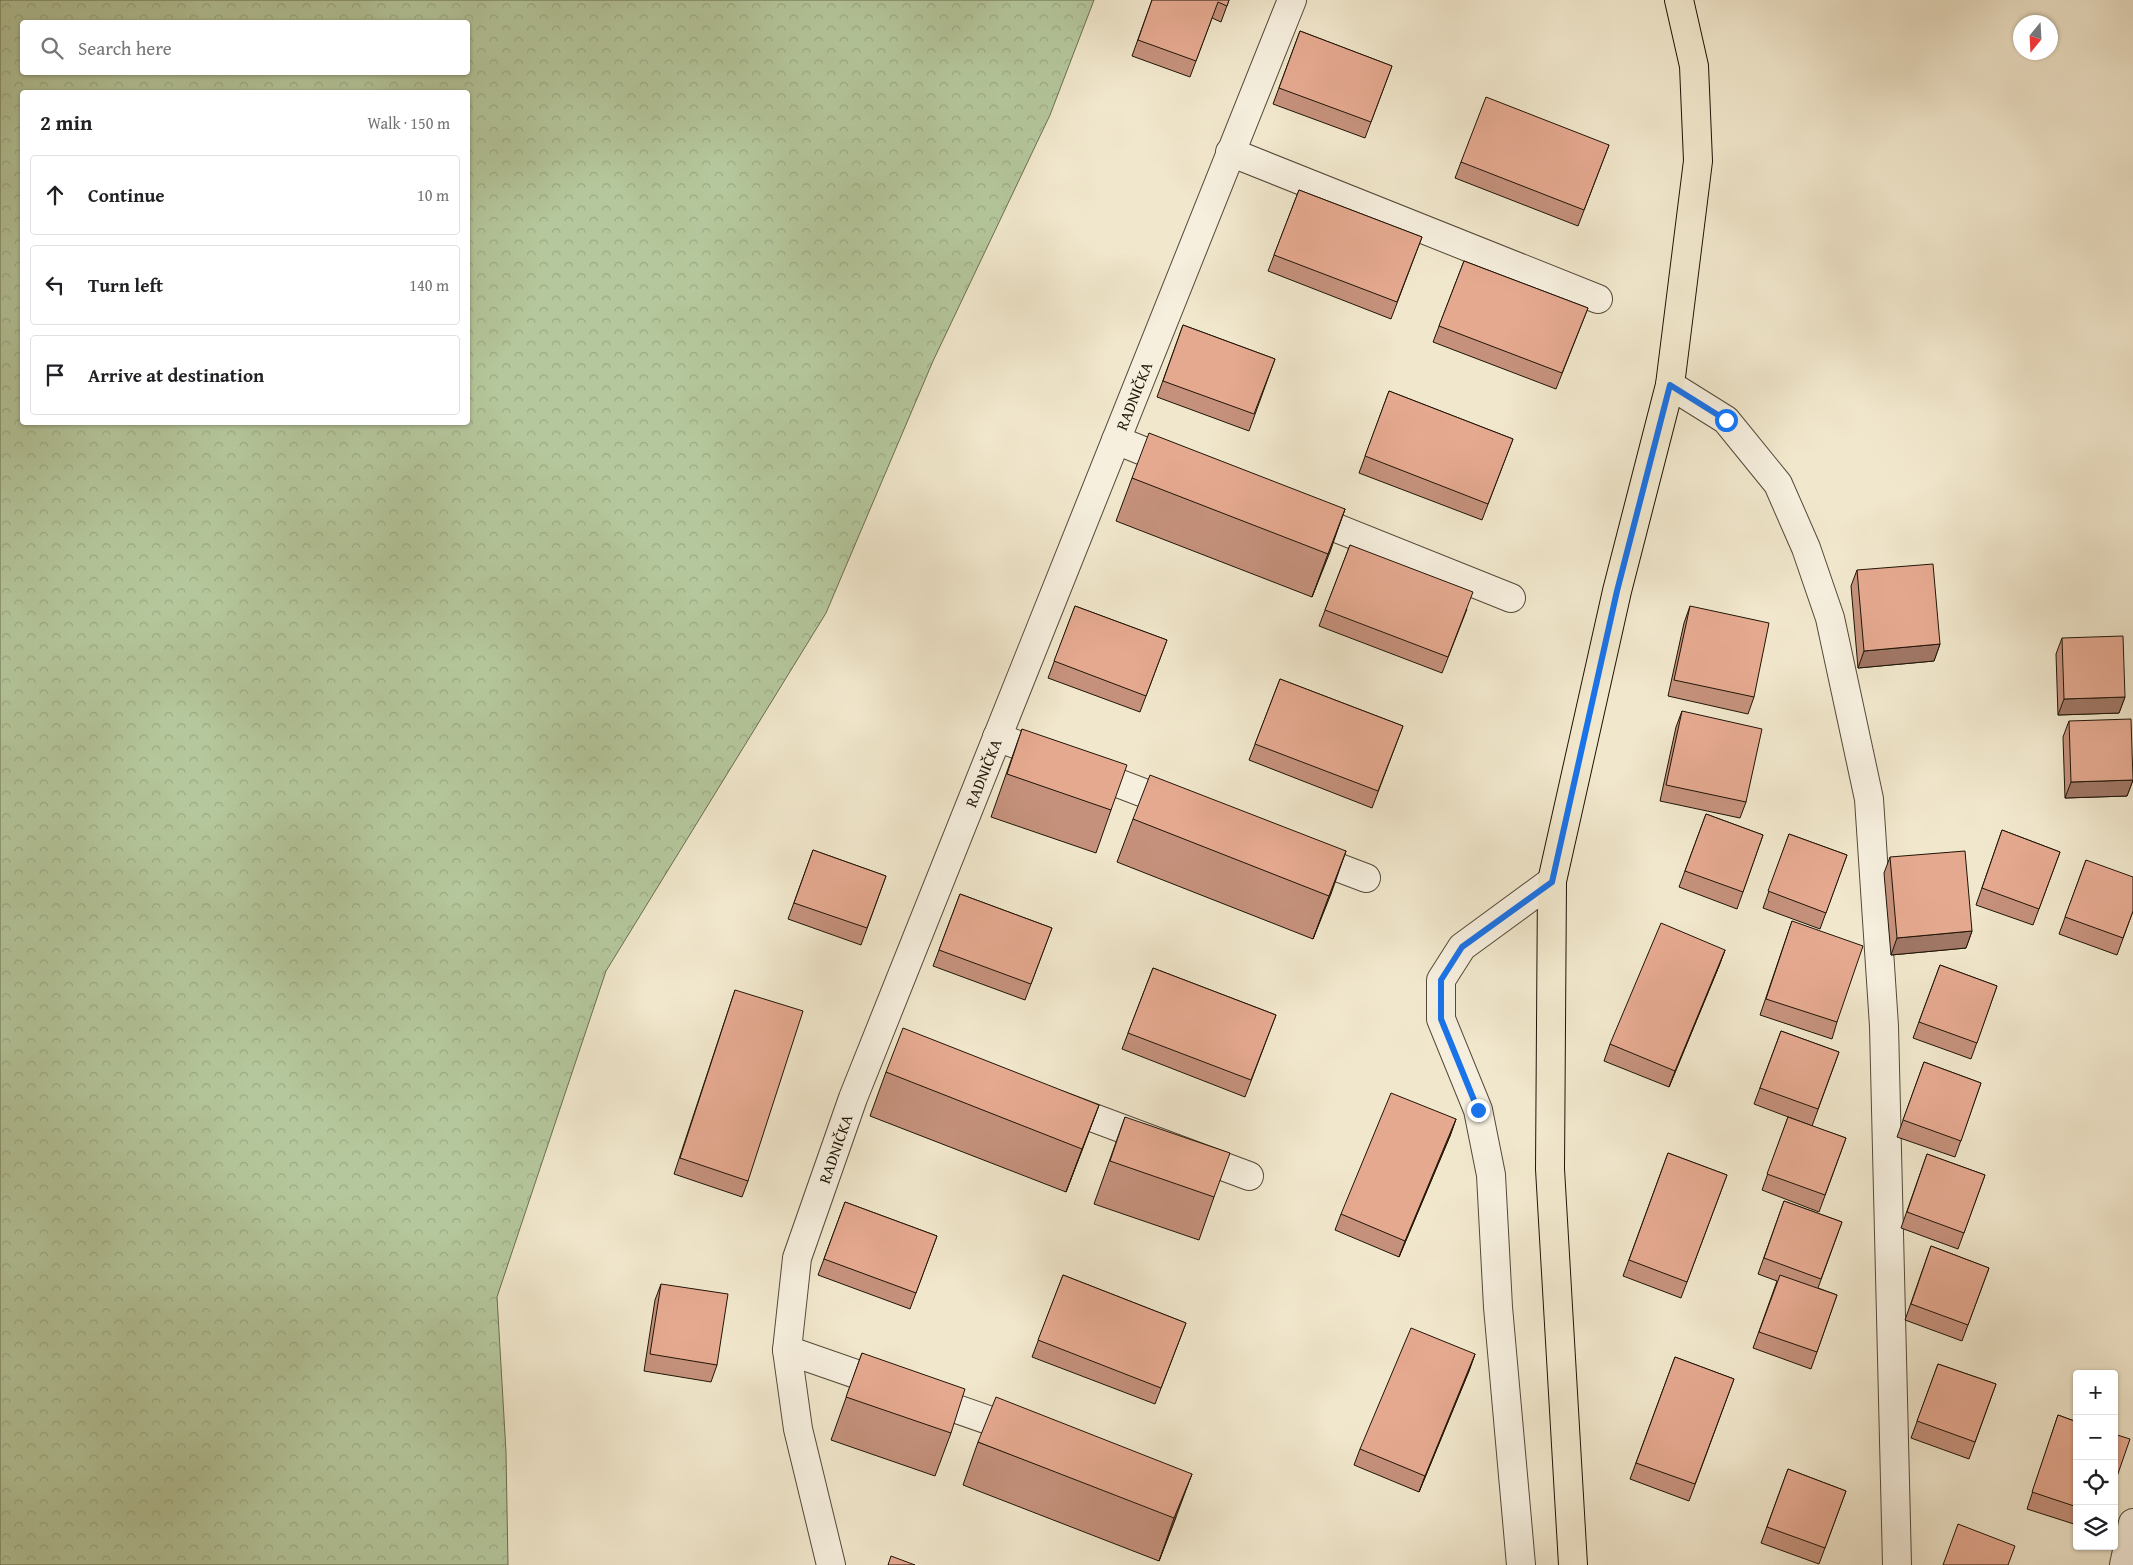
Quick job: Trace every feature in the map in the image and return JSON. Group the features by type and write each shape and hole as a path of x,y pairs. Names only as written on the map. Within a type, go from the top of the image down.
{"main road":[{"path":"1573,1565 1550,1169 1552,882 1617,591 1670,385 1698,161 1694,66 1679,0"}],"street":[{"name":"RADNIČKA","path":"831,1565 798,1429 787,1350 796,1258 853,1098 887,1040 997,737 1292,0"},
{"path":"1230,152 1598,299"},
{"path":"1670,385 1726,420 1778,484 1806,548 1830,618 1869,799 1884,1026 1897,1565"},
{"path":"1116,440 1198,473"},
{"path":"1281,506 1511,598"},
{"path":"997,737 1200,815"},
{"path":"1283,846 1366,878"},
{"path":"1521,1565 1498,1307 1491,1175 1478,1110 1441,1019 1441,980 1462,947 1552,882"},
{"path":"1036,1096 1249,1176"},
{"path":"787,1350 1051,1441"},
{"path":"2124,1565 2133,1523"}],"green space":[{"path":"0,0 1094,0 1050,115 933,361 826,613 606,971 497,1297 506,1452 508,1565 0,1565"}],"building":[{"path":"1152,0 1229,0 1227,6 1218,2 1196,61 1138,40"},
{"path":"1300,31 1392,66 1371,122 1279,88"},
{"path":"1486,97 1609,145 1584,210 1461,162"},
{"path":"1299,190 1422,237 1397,302 1274,255"},
{"path":"1464,261 1588,308 1562,373 1439,326"},
{"path":"1183,325 1275,359 1254,414 1163,381"},
{"path":"1389,391 1513,439 1488,504 1365,456"},
{"path":"1149,433 1345,509 1328,554 1132,478"},
{"path":"1350,545 1473,592 1448,657 1325,610"},
{"path":"1933,564 1940,644 1864,651 1857,570"},
{"path":"1075,606 1167,640 1146,696 1054,661"},
{"path":"1690,606 1769,623 1754,697 1674,680"},
{"path":"2123,636 2125,697 2064,699 2062,638"},
{"path":"1280,679 1403,726 1378,791 1255,744"},
{"path":"1682,711 1762,729 1746,802 1666,785"},
{"path":"2131,719 2133,780 2071,782 2069,721"},
{"path":"1022,729 1127,765 1111,810 1007,774"},
{"path":"1150,775 1346,851 1329,896 1133,819"},
{"path":"1706,814 1763,835 1743,892 1685,871"},
{"path":"2002,830 2060,852 2039,909 1982,888"},
{"path":"1789,834 1847,855 1826,913 1768,891"},
{"path":"813,850 886,876 867,928 794,903"},
{"path":"1965,851 1972,931 1897,938 1890,857"},
{"path":"2086,860 2133,877 2133,911 2123,938 2065,917"},
{"path":"960,894 1052,928 1031,984 939,950"},
{"path":"1792,921 1863,946 1837,1022 1766,999"},
{"path":"1661,923 1725,950 1675,1071 1610,1044"},
{"path":"1940,965 1997,986 1977,1043 1919,1022"},
{"path":"1153,968 1276,1015 1251,1080 1128,1033"},
{"path":"735,990 803,1011 748,1181 680,1158"},
{"path":"903,1028 1099,1105 1082,1149 886,1072"},
{"path":"1781,1031 1839,1052 1818,1109 1760,1088"},
{"path":"1924,1062 1981,1083 1961,1141 1903,1120"},
{"path":"1391,1093 1456,1119 1405,1241 1341,1214"},
{"path":"1125,1117 1230,1153 1214,1197 1110,1161"},
{"path":"1788,1117 1846,1138 1825,1195 1767,1174"},
{"path":"1668,1153 1727,1175 1687,1282 1629,1260"},
{"path":"1927,1154 1985,1175 1964,1233 1907,1212"},
{"path":"1784,1201 1842,1222 1821,1279 1764,1258"},
{"path":"845,1202 937,1236 916,1293 824,1259"},
{"path":"1931,1246 1989,1268 1968,1325 1911,1304"},
{"path":"1063,1275 1186,1323 1161,1388 1038,1340"},
{"path":"1780,1275 1837,1295 1817,1352 1759,1332"},
{"path":"661,1284 728,1294 717,1365 650,1354"},
{"path":"1411,1328 1475,1354 1425,1476 1360,1449"},
{"path":"862,1353 965,1389 951,1433 846,1397"},
{"path":"1675,1357 1734,1379 1695,1484 1636,1463"},
{"path":"1938,1364 1996,1384 1975,1442 1917,1421"},
{"path":"996,1397 1192,1474 1174,1518 978,1442"},
{"path":"2058,1415 2073,1421 2073,1506 2032,1492"},
{"path":"2118,1435 2130,1439 2118,1474"},
{"path":"1788,1469 1846,1491 1825,1548 1767,1527"},
{"path":"1958,1524 2015,1546 2008,1565 1943,1565"},
{"path":"891,1556 915,1565 888,1565"}],"route":[{"path":"1478,1110 1441,1019 1441,980 1462,947 1552,882 1617,591 1670,385 1726,420"}]}
